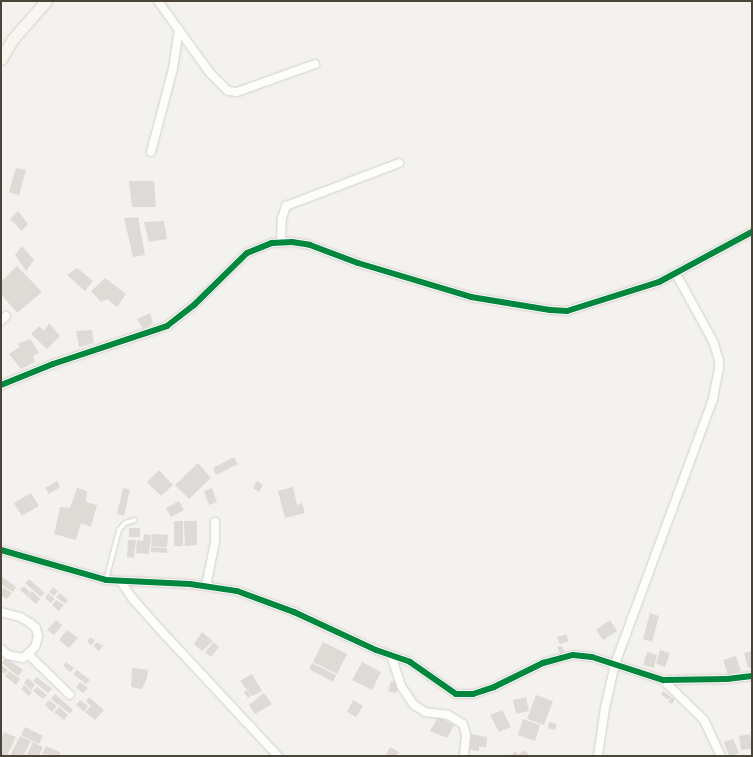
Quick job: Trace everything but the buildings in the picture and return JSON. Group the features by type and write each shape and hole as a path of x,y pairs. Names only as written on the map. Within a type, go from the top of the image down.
{"main road":[{"path":"1,59 17,34 46,1"}],"street":[{"path":"158,1 219,84 228,91 237,92 315,64"},
{"path":"151,152 173,69 179,29"},
{"path":"281,241 282,218 286,206 399,163"},
{"path":"1,385 70,358 166,326 194,305 247,253 264,244 281,241 310,245 471,297 567,311 588,306 659,282 752,232"},
{"path":"598,756 605,708 615,664 713,399 719,369 719,360 714,343 676,274"},
{"path":"206,586 215,542 215,522"},
{"path":"1,550 106,580 206,586 237,591 274,604 418,667 451,691 464,695 494,686 542,663 584,654 663,680 727,679 752,676"},
{"path":"121,582 132,598 164,635 278,756"},
{"path":"1,612 20,617 36,628 38,637 35,647 29,655 23,658 1,650"},
{"path":"29,655 70,695"},
{"path":"391,655 402,686 414,705 425,712 448,715 463,724 466,735 464,753"},
{"path":"663,680 704,720 721,756"}],"lane":[{"path":"106,580 119,530 125,523 134,520"}],"cycle path":[{"path":"1,385 53,364 167,326 194,305 247,253 272,243 292,242 310,245 358,263 471,297 567,311 659,282 752,232"},
{"path":"1,550 106,580 190,584 237,591 294,612 376,650 410,662 456,694 473,694 494,687 543,663 573,655 592,657 663,680 727,679 752,676"}]}
